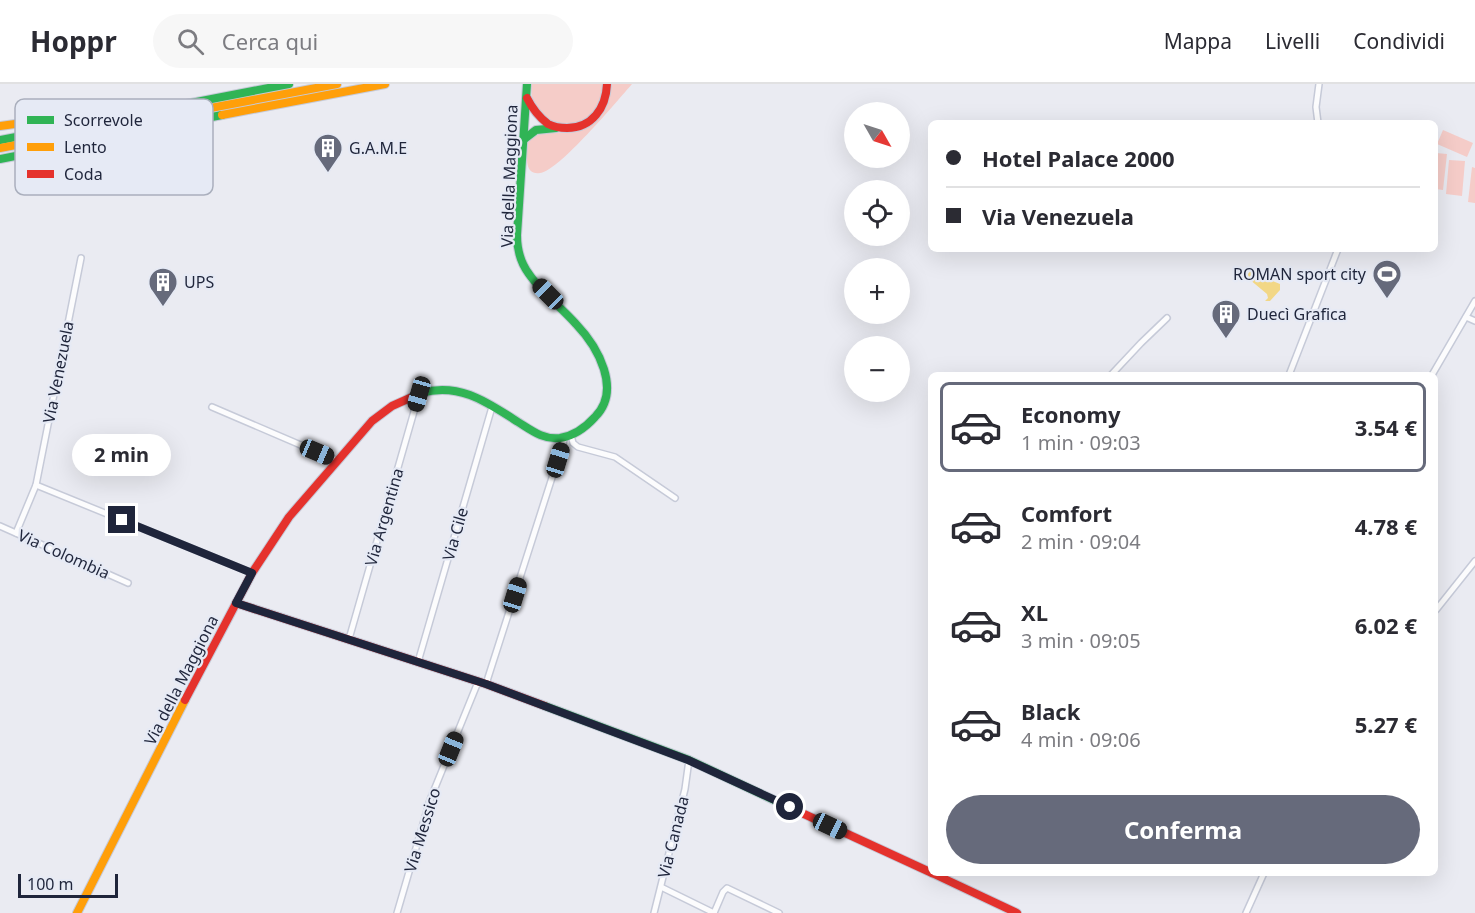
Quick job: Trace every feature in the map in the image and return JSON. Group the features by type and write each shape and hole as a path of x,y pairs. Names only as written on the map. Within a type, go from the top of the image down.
{"main road":[{"path":"211,99 290,84"},
{"path":"213,108 337,84"},
{"path":"213,117 385,84"},
{"name":"Via della Maggiona","path":"77,913 252,573 282,526 372,421 402,400 441,390 457,391 471,396 544,437 568,436 601,411 607,398 608,381 601,362 587,337 573,319 531,277 521,260 517,235 526,84"},
{"path":"524,140 536,130 578,128 594,119 604,105 607,84"},
{"path":"526,96 540,117 558,128"},
{"path":"0,126 15,124"},
{"path":"0,140 15,137"},
{"path":"0,148 15,145"},
{"path":"0,159 15,156"},
{"path":"236,603 482,683 688,760 928,871"},
{"path":"938,876 1017,913"}],"street":[{"path":"1318,120 1316,107 1319,84"},
{"path":"1290,372 1337,252"},
{"name":"Via Venezuela","path":"16,533 36,485 81,258"},
{"path":"1434,372 1475,301"},
{"path":"1466,317 1475,321"},
{"path":"1114,372 1167,318"},
{"name":"Via Argentina","path":"349,639 419,394"},
{"path":"212,407 338,460"},
{"name":"Via Cile","path":"418,662 492,407"},
{"path":"568,436 576,446 615,456 675,498"},
{"name":"Via Messico","path":"397,913 428,807 482,683 568,436"},
{"path":"36,485 252,573"},
{"name":"Via Colombia","path":"0,526 128,583"},
{"path":"1438,607 1475,561"},
{"name":"Via Canada","path":"654,913 685,789 688,760"},
{"path":"1246,913 1263,876"},
{"path":"661,887 714,913 724,891 728,888 779,913"}],"shaded area":[{"path":"531,84 604,84 605,92 594,116 578,125 561,126 543,117 532,100"},
{"path":"611,84 632,84 588,134 560,161 549,170 540,173 532,172 527,162 529,139 543,133 577,132 593,124 605,111 611,94"},
{"path":"1443,130 1473,143 1467,157 1438,144"},
{"path":"1438,153 1447,154 1443,190 1438,189"},
{"path":"1449,160 1465,161 1462,196 1446,194"},
{"path":"1472,167 1475,168 1475,203 1468,202"},
{"path":"1253,268 1259,269 1270,280 1280,284 1280,290 1270,301 1265,301 1268,298 1267,294 1249,279 1248,274"}],"traffic: fast":[{"path":"212,99 289,84"},
{"path":"421,393 448,390 472,396 495,407 538,434 554,438 565,437 579,430 591,421 603,406 607,394 607,382 599,356 584,333 534,281 523,265 518,251 517,235 527,84"},
{"path":"213,117 222,115"},
{"path":"523,140 536,130 556,128"},
{"path":"0,140 15,137"},
{"path":"0,159 15,156"},
{"path":"545,706 689,760 791,808"}],"traffic: slow":[{"path":"213,108 337,84"},
{"path":"222,115 385,84"},
{"path":"0,126 15,124"},
{"path":"0,148 15,145"},
{"path":"77,913 185,700"}],"traffic: jam":[{"path":"527,98 548,124 562,128 576,127 596,115 604,101 607,84"},
{"path":"185,700 252,573 289,517 372,421 392,406 421,393"},
{"path":"236,603 486,684 545,706"},
{"path":"791,808 928,871"},
{"path":"938,876 1017,913"}],"place":[{"name":"G.A.M.E","path":"328,174"},
{"name":"ROMAN sport city","path":"1387,300"},
{"name":"UPS","path":"163,308"},
{"name":"Duecì Grafica","path":"1226,340"}],"route":[{"path":"122,520 252,573 236,603 486,684 688,760 790,807"}]}
